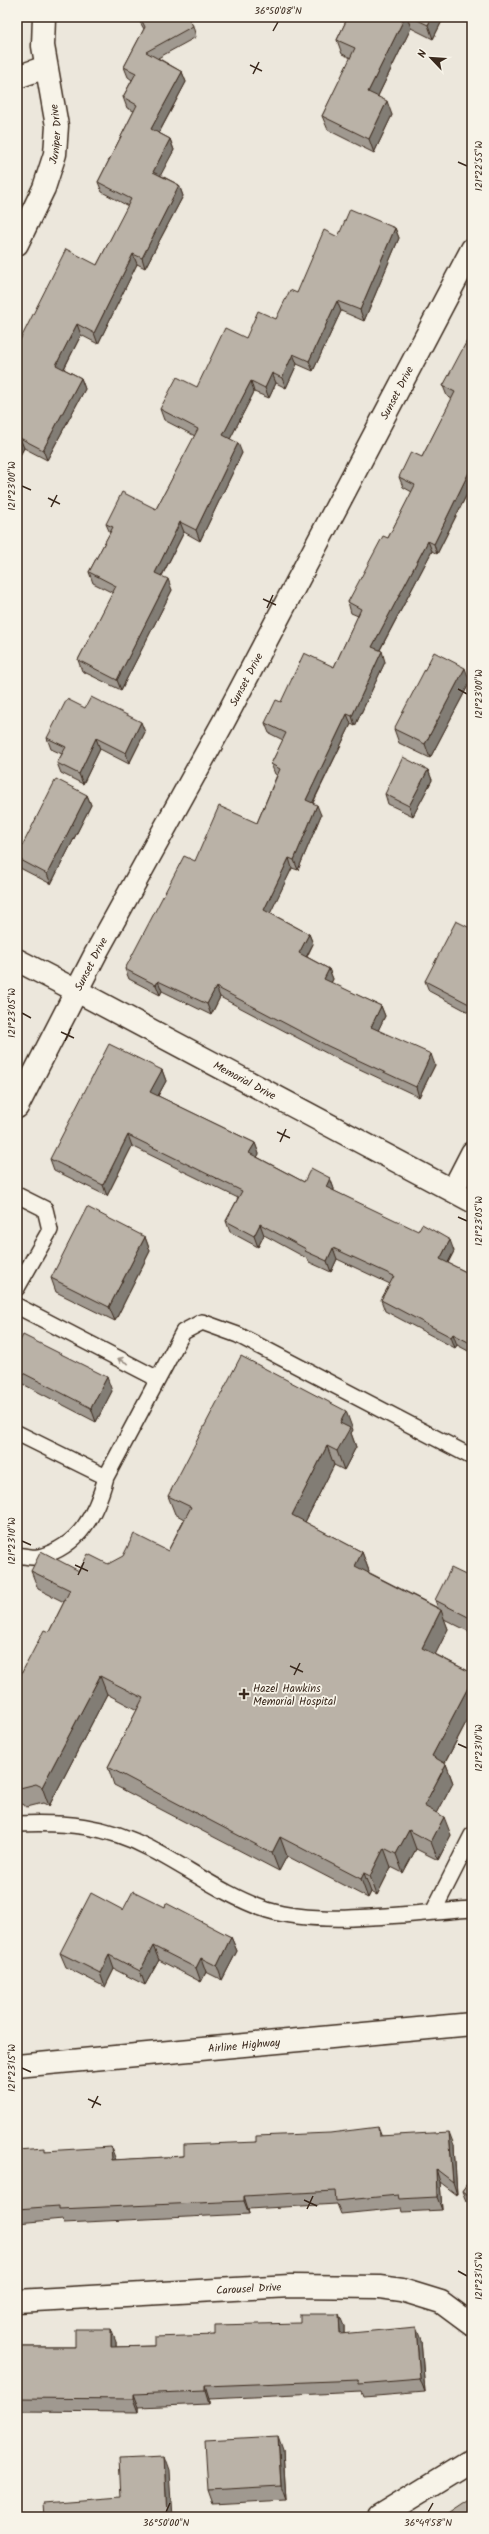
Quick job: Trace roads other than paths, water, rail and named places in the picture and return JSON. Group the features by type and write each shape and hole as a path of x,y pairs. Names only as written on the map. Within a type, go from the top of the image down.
{"street":[{"name":"Juniper Drive","path":"17,244 44,188 55,154 57,126 43,46 44,17"},
{"path":"17,77 46,68"},
{"name":"Sunset Drive","path":"17,1107 77,991 224,721 472,249"},
{"name":"Memorial Drive","path":"17,960 472,1201"},
{"path":"453,1190 472,1153"},
{"name":"Airline Highway","path":"17,2066 472,2024"},
{"name":"Carousel Drive","path":"17,2301 290,2286 374,2287 402,2290 441,2302 472,2325"},
{"path":"379,2517 472,2460"}],"lane":[{"path":"17,1195 45,1209 50,1230 17,1288"},
{"path":"17,1306 158,1379"},
{"path":"17,1555 38,1557 65,1544 82,1531 99,1504 106,1477 183,1332 202,1322 238,1335 472,1457"},
{"path":"17,1433 106,1477"},
{"path":"17,1824 61,1822 95,1827 148,1847 230,1893 267,1910 300,1916 341,1918 472,1909"},
{"path":"433,1912 472,1835"}],"place":[{"name":"Hazel Hawkins Memorial Hospital","path":"244,1694"}]}
